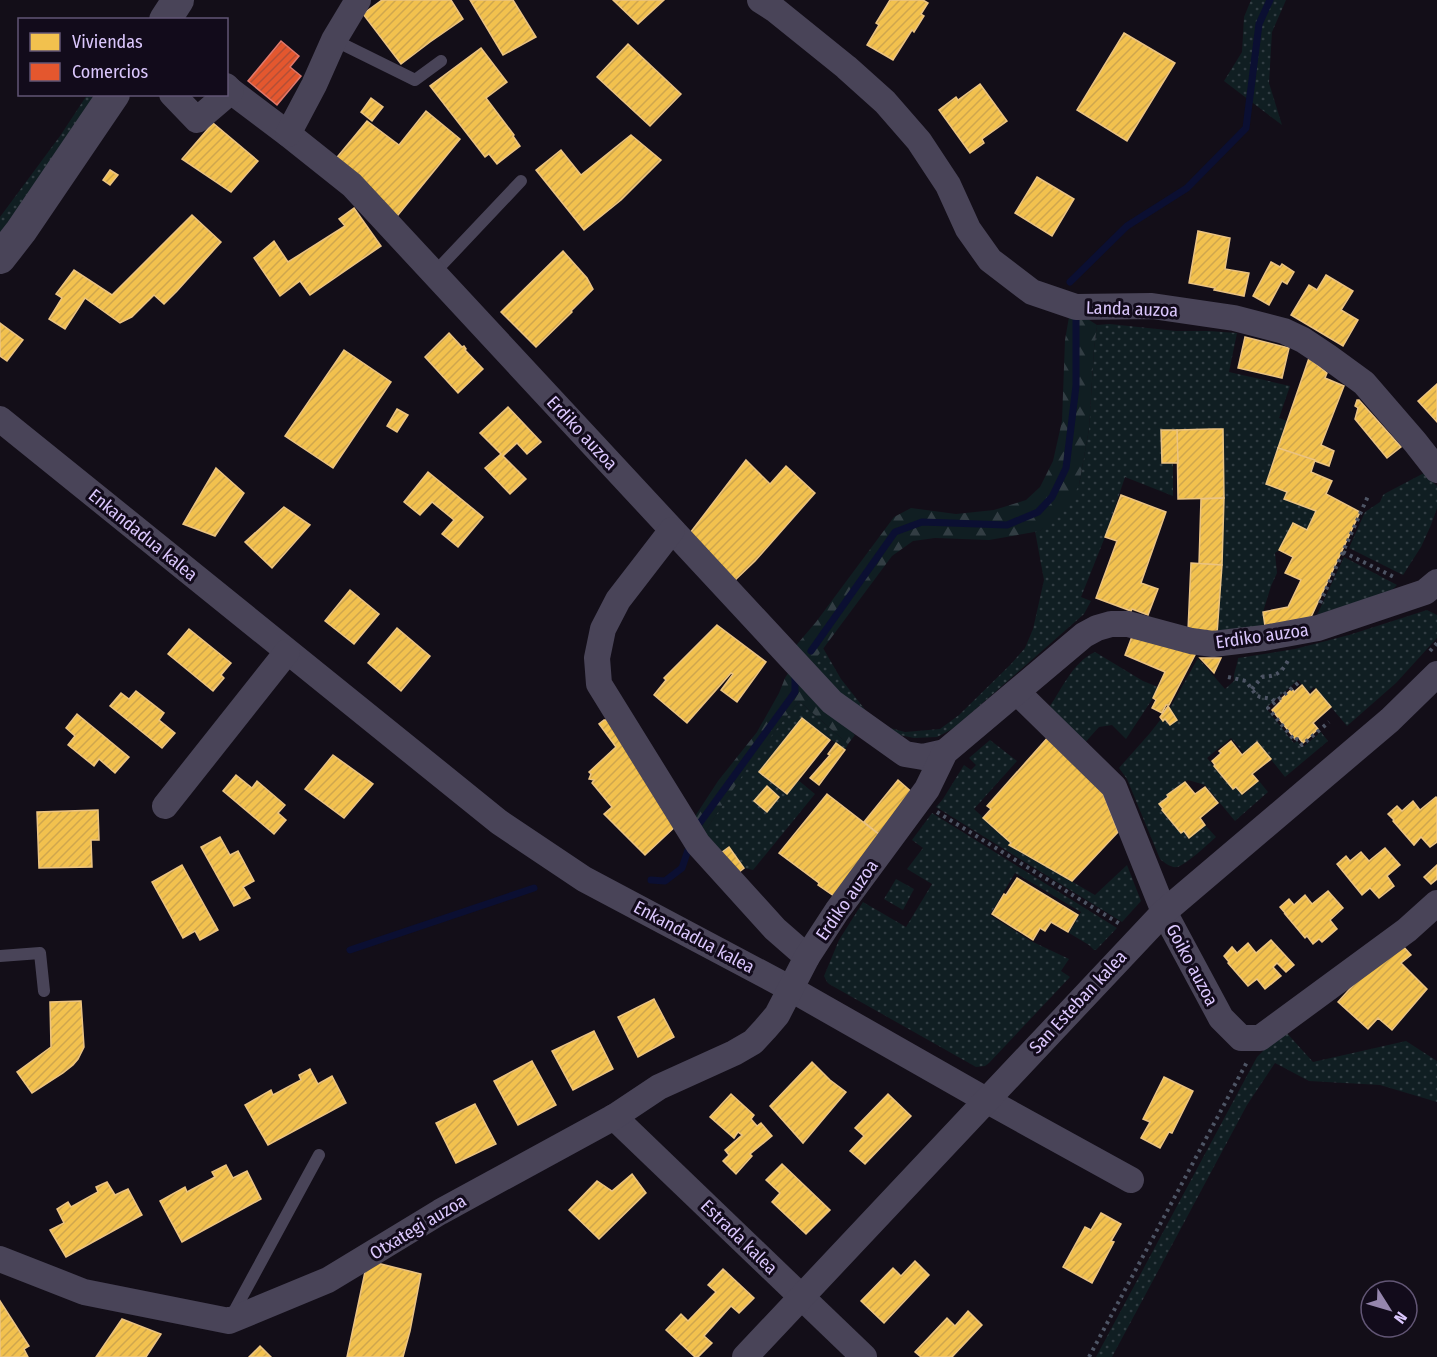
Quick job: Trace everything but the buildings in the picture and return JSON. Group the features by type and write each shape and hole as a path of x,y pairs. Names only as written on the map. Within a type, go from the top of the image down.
{"street":[{"path":"288,134 314,85 334,40 358,0"},
{"name":"Landa auzoa","path":"760,0 846,67 885,102 919,141 948,185 968,229 990,260 1032,292 1076,307 1152,306 1234,318 1284,331 1319,350 1364,383 1437,470"},
{"name":"Erdiko auzoa","path":"229,89 352,185 832,702 905,754 923,757 945,753"},
{"path":"0,258 21,231 113,96"},
{"path":"174,96 197,120 222,96"},
{"name":"Enkandadua kalea","path":"0,419 499,822 584,879 791,989 1131,1180"},
{"path":"672,530 618,600 603,629 597,658 599,684 698,844 775,929 807,957"},
{"name":"Erdiko auzoa","path":"791,989 807,957 837,911 927,789 945,753 1084,635 1111,624 1128,624 1213,644 1264,639 1318,628 1431,587"},
{"path":"165,806 286,652"},
{"name":"San Esteban kalea","path":"745,1357 1164,912 1390,720 1433,663"},
{"name":"Goiko auzoa","path":"1017,692 1114,787 1164,912 1221,1018 1241,1038 1260,1038"},
{"path":"1260,1038 1407,930 1437,903"},
{"name":"Otxategi auzoa","path":"229,1321 328,1280 440,1212 614,1117 659,1087 753,1042 777,1015 791,989"},
{"name":"Estrada kalea","path":"614,1117 864,1357"},
{"path":"0,1259 84,1293 229,1321"}],"lane":[{"path":"334,40 416,80 441,61"},
{"path":"434,273 521,181"},
{"path":"0,956 40,953 44,992"},
{"path":"229,1321 319,1155"}],"path":[{"path":"1320,603 1369,494"},
{"path":"1343,552 1431,587"},
{"path":"1433,663 1437,643"},
{"path":"1252,689 1262,677 1272,677 1283,670 1290,657"},
{"path":"1228,677 1245,681 1260,697 1272,699 1275,702"},
{"path":"1298,683 1268,708 1294,741 1297,739 1302,745 1329,722"},
{"path":"932,809 1123,926"},
{"path":"1089,1357 1260,1038"}],"green space":[{"path":"1251,0 1286,0 1272,32 1269,83 1282,125 1224,81 1242,52 1244,17"},
{"path":"86,96 101,96 0,239 0,217"},
{"path":"1083,316 1097,325 1089,429 1079,485 1070,503 1040,531 989,540 935,538 913,541 892,556 811,665 793,649 816,622 894,517 911,508 956,514 994,510 1026,500 1040,487 1053,461 1062,421 1065,340 1069,317"},
{"path":"1110,324 1176,331 1237,333 1229,372 1290,386 1279,418 1287,421 1266,484 1287,492 1285,499 1316,511 1307,530 1293,523 1279,550 1275,553 1277,573 1263,612 1265,626 1217,634 1224,498 1222,429 1161,430 1162,463 1173,463 1173,496 1125,477 1105,537 1081,597 1091,601 1084,614 954,728 937,737 914,738 890,733 872,724 811,665 823,648 841,679 867,712 883,726 905,732 940,729 959,715 1025,648 1033,629 1044,580 1035,531 1040,531 1079,485 1089,429 1097,325"},
{"path":"1424,473 1437,486 1437,508 1421,547 1403,575 1349,548 1365,512 1380,502 1386,493"},
{"path":"1344,557 1397,585 1391,591 1317,615"},
{"path":"1427,610 1437,615 1437,638 1396,683 1347,726 1314,687 1308,692 1298,680 1266,708 1294,743 1297,741 1303,747 1321,732 1328,741 1285,777 1257,742 1244,753 1231,738 1207,758 1233,789 1236,787 1243,795 1259,781 1268,792 1235,821 1205,785 1188,780 1167,795 1168,797 1159,805 1181,833 1184,831 1189,838 1205,825 1216,837 1177,867 1170,866 1160,859 1127,779 1119,768 1161,719 1163,721 1165,719 1170,725 1177,720 1170,708 1198,658 1225,689 1234,681 1238,658 1295,649 1349,635"},
{"path":"1095,652 1143,681 1158,687 1126,739 1112,725 1099,727 1082,746 1049,710 1075,668 1087,656"},
{"path":"790,670 855,735 848,744 799,701 754,758 702,836 692,821 718,781 757,732"},
{"path":"799,701 848,744 845,750 802,718 760,773 787,794 798,780 815,794 753,870 744,868 729,847 717,856 702,836 754,757"},
{"path":"990,740 1017,761 974,809 1011,843 1009,845 1095,895 1127,865 1141,901 1122,922 936,807 964,765 971,770 976,765 969,758"},
{"path":"932,813 1117,928 1094,950 1069,933 1081,912 1015,873 990,915 1031,941 1069,959 1061,971 1070,977 985,1066 976,1067 829,984 824,976 839,940 863,902 906,927 932,884 907,869 923,848 912,840"},
{"path":"896,879 914,889 903,910 884,899"},
{"path":"1284,1030 1313,1062 1406,1041 1437,1061 1437,1102 1380,1085 1309,1081 1275,1063 1247,1105 1112,1357 1096,1357 1257,1057"}],"waterway":[{"path":"1070,282 1127,226 1187,188 1246,128 1259,24 1270,0"},
{"path":"811,651 895,532 922,522 1007,525 1038,512 1052,497 1066,468 1076,386 1076,316"},
{"path":"699,824 795,692 795,677"},
{"path":"651,880 665,881 682,868 688,850"},
{"path":"350,950 534,888"}]}
